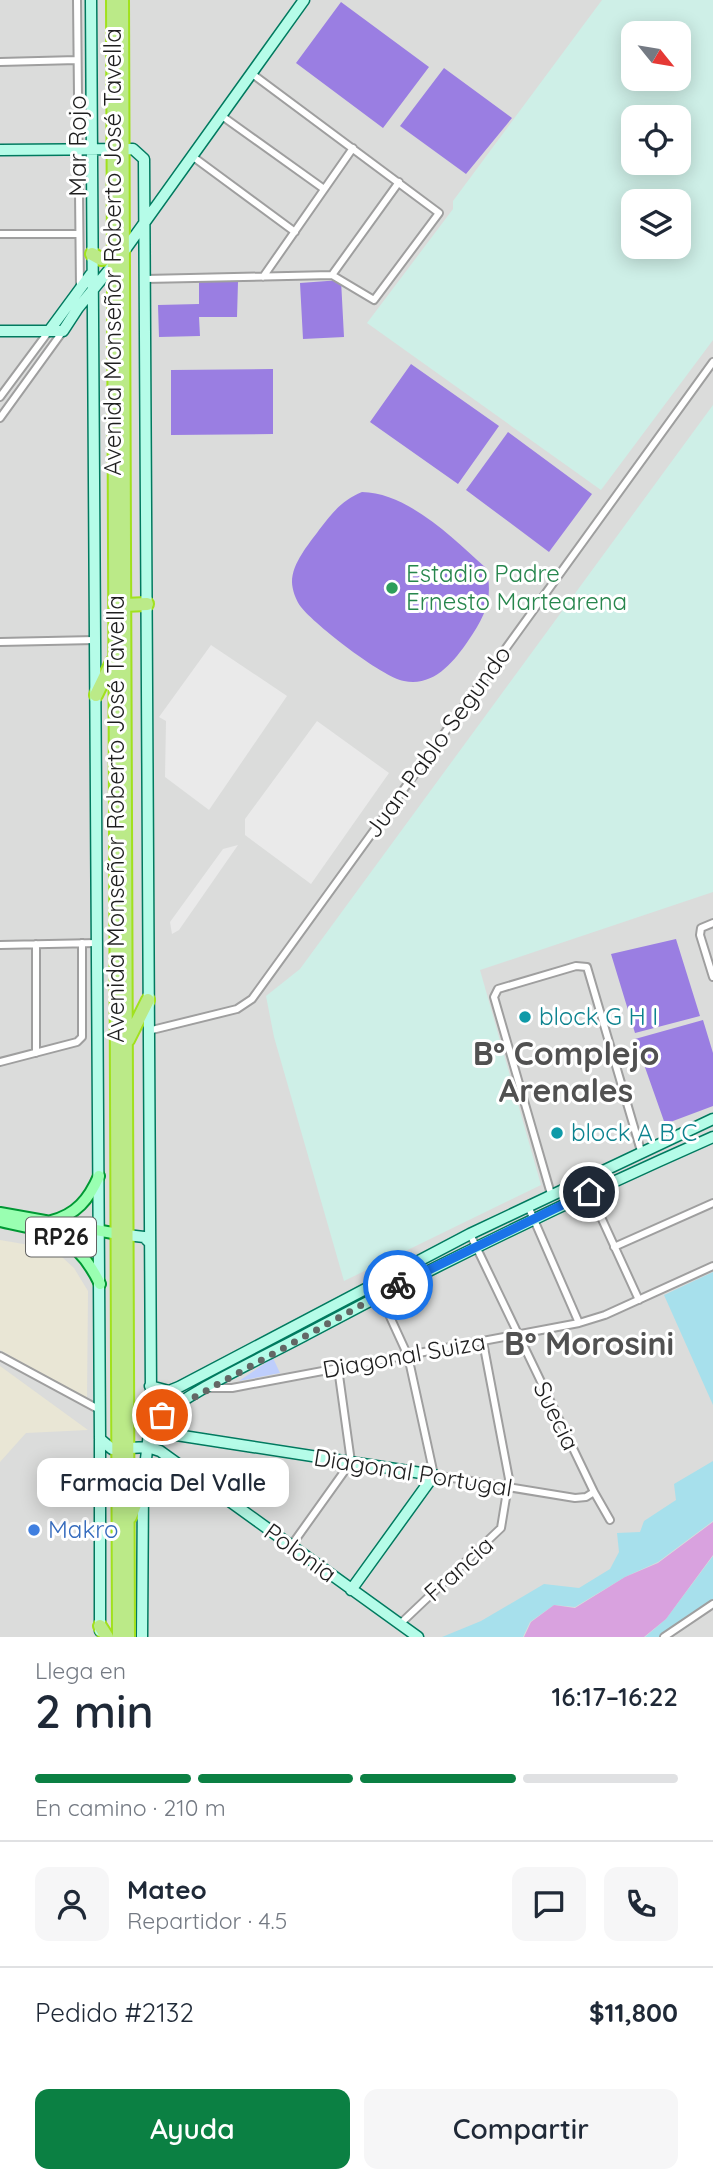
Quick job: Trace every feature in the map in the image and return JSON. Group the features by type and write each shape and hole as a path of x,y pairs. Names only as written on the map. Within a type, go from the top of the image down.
{"highway":[{"name":"Avenida Monseñor Roberto José Tavella","path":"113,0 118,149"},
{"name":"Avenida Monseñor Roberto José Tavella","path":"120,1637 122,1235 114,658 116,260 122,0"},
{"path":"92,254 101,259 116,260"},
{"name":"Avenida Monseñor Roberto José Tavella","path":"116,260 124,605 126,1044 122,1235"},
{"path":"124,605 148,604"},
{"path":"96,695 114,658"},
{"path":"126,1044 148,1000"},
{"path":"126,1009 148,1031"},
{"name":"Avenida Monseñor Roberto José Tavella","path":"123,1450 128,1637"},
{"path":"127,1524 143,1485"},
{"path":"104,1634 120,1621"}],"main road":[{"path":"91,0 100,1439 104,1634"},
{"path":"0,331 63,331 304,0"},
{"path":"0,150 118,149 141,154 144,194 148,604 150,1243 150,1424 143,1485 142,1637"},
{"path":"144,194 156,199 163,195"},
{"path":"49,331 92,274"},
{"path":"150,1386 169,1391 179,1387 470,1234 713,1119"},
{"path":"150,1424 172,1408 381,1294 589,1192 713,1137"},
{"path":"48,1222 64,1217 79,1207 99,1176"},
{"name":"RP26","path":"0,1213 144,1237 150,1243"},
{"name":"RP26","path":"0,1221 48,1231 64,1239 87,1259 100,1284"},
{"name":"Diagonal Portugal","path":"150,1424 170,1434 434,1475"},
{"path":"100,1439 106,1446 123,1450 148,1447"},
{"name":"Polonia","path":"148,1447 165,1454 418,1637"},
{"path":"351,1590 434,1475"}],"street":[{"name":"Mar Rojo","path":"77,0 80,292"},
{"path":"0,62 77,60"},
{"path":"145,279 332,275 374,300 439,213 436,208 251,74"},
{"path":"222,116 324,189"},
{"path":"263,277 354,148"},
{"path":"192,156 295,232"},
{"path":"332,275 400,182"},
{"path":"0,234 78,234"},
{"path":"0,397 49,331"},
{"path":"0,418 63,331"},
{"name":"Juan Pablo Segundo","path":"148,1031 237,1009 252,999 713,362"},
{"path":"0,642 95,640"},
{"path":"713,923 701,928 700,935 713,977"},
{"path":"0,1062 77,1042 82,1037 82,943"},
{"path":"0,944 97,943"},
{"path":"36,944 36,1054"},
{"path":"551,1194 494,997 498,989 576,966 587,968 641,1151"},
{"path":"584,1180 639,1300"},
{"path":"614,1247 713,1203"},
{"path":"528,1205 579,1323"},
{"name":"Suecia","path":"470,1234 517,1336 610,1520"},
{"name":"Diagonal Suiza","path":"208,1388 232,1388 579,1323 639,1300 713,1266"},
{"path":"375,1284 408,1356 434,1475"},
{"name":"Francia","path":"400,1624 498,1534 509,1489 483,1342"},
{"path":"0,1356 100,1410"},
{"path":"291,1546 351,1462 338,1368"},
{"name":"Diagonal Portugal","path":"434,1475 575,1498 586,1497 594,1492"},
{"path":"664,1637 713,1604"}],"shaded area":[{"path":"0,0 713,0 713,1637 0,1637"},
{"path":"602,0 713,0 713,340 601,490 367,323 453,209 453,201"},
{"path":"341,2 429,67 383,128 296,63"},
{"path":"444,68 512,118 466,174 400,126"},
{"path":"341,280 344,337 303,339 300,283"},
{"path":"199,282 238,282 237,317 199,317 200,336 159,337 158,305 199,304"},
{"path":"411,364 499,426 458,484 370,422"},
{"path":"273,369 273,434 171,435 171,370"},
{"path":"713,405 713,892 480,970 541,1185 344,1281 274,1037 266,996 300,969"},
{"path":"508,432 592,494 549,552 466,490"},
{"name":"Estadio Padre Ernesto Martearena","path":"362,492 379,494 413,509 444,531 486,568 488,598 479,623 449,665 433,677 414,682 404,681 365,661 309,615 295,595 293,575 302,554 338,508"},
{"path":"211,645 287,696 209,810 165,777 166,721 159,717"},
{"path":"317,721 389,773 311,884 245,835 245,819"},
{"path":"238,845 179,930 172,934 170,922 223,849"},
{"path":"676,939 700,1016 635,1033 611,954"},
{"path":"703,1020 713,1053 713,1106 665,1124 635,1039"},
{"path":"0,1240 35,1246 62,1257 74,1268 88,1291 87,1399 0,1350"},
{"path":"713,1272 713,1405 664,1295"},
{"path":"273,1358 280,1373 239,1381"},
{"path":"0,1366 88,1430 26,1433 0,1462"},
{"path":"713,1461 713,1521 658,1562 625,1577 575,1607 554,1605 530,1622 523,1637 442,1637 481,1621 544,1584 579,1588 610,1569 619,1552 617,1533 640,1532 644,1521 676,1500 674,1484"},
{"path":"713,1522 713,1555 666,1619 644,1637 524,1637 531,1622 554,1605 575,1608 625,1577 658,1563"},
{"path":"713,1556 713,1599 659,1637 645,1637 666,1619"}],"way so far":[{"path":"162,1415 398,1285"}],"place":[{"name":"Estadio Padre Ernesto Martearena","path":"392,588"},
{"name":"block G H I","path":"525,1017"},
{"name":"block A B C","path":"557,1133"},
{"name":"Farmacia Del Valle","path":"162,1415"},
{"name":"Makro","path":"34,1530"}],"district":[{"name":"Bº Complejo Arenales","path":"566,1072"},
{"name":"Bº Morosini","path":"589,1344"}],"route":[{"path":"398,1285 589,1192"}]}
